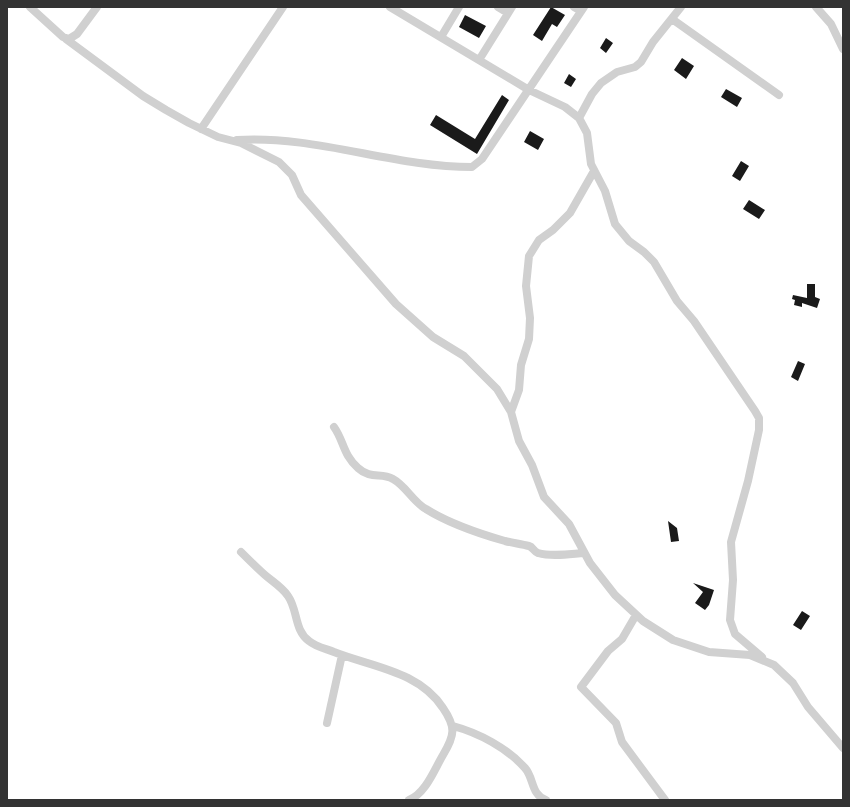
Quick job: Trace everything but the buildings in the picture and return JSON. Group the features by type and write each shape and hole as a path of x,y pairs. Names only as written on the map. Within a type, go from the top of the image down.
{"street":[{"path":"66,39 75,37 97,7"},
{"path":"201,129 283,7"},
{"path":"390,7 529,90 565,107 579,118 587,133 589,158 605,192 612,217 619,230 654,262 677,301 694,321 759,418 759,430 748,481 731,542 733,580 730,620 735,634 766,661 787,676 811,711 843,748"},
{"path":"440,37 459,7"},
{"path":"479,60 510,10 498,7"},
{"path":"579,118 592,94 601,83 617,72 635,67 641,62 653,42 681,7"},
{"path":"816,7 831,24 843,49"},
{"path":"33,8 66,39 143,96 218,137 235,140 281,140 418,163 472,167 482,159 529,90 579,8"},
{"path":"672,19 779,95"},
{"path":"235,140 284,166 292,175 301,195 396,304 432,337 464,356 497,389 511,412 520,441 532,465 544,497 569,524 584,553 606,585 636,615 663,635 685,645 709,652 742,654 766,661"},
{"path":"511,412 519,390 521,365 529,340 530,318 526,286 529,256 539,240 554,230 570,212 594,171"},
{"path":"334,427 339,435 346,454 359,469 371,476 393,479 405,491 410,493 420,505 447,522 491,537 530,546 537,552 568,554 584,553"},
{"path":"241,552 289,597 297,624 303,636 310,642 342,655 383,667 421,685 439,702 453,726 452,736 448,747 426,784 419,794 409,800"},
{"path":"636,615 622,639 608,651 581,687 616,723 619,737 622,742 665,800"},
{"path":"327,723 342,655"},
{"path":"453,726 490,741 518,761 527,770 537,795 546,800"}]}
